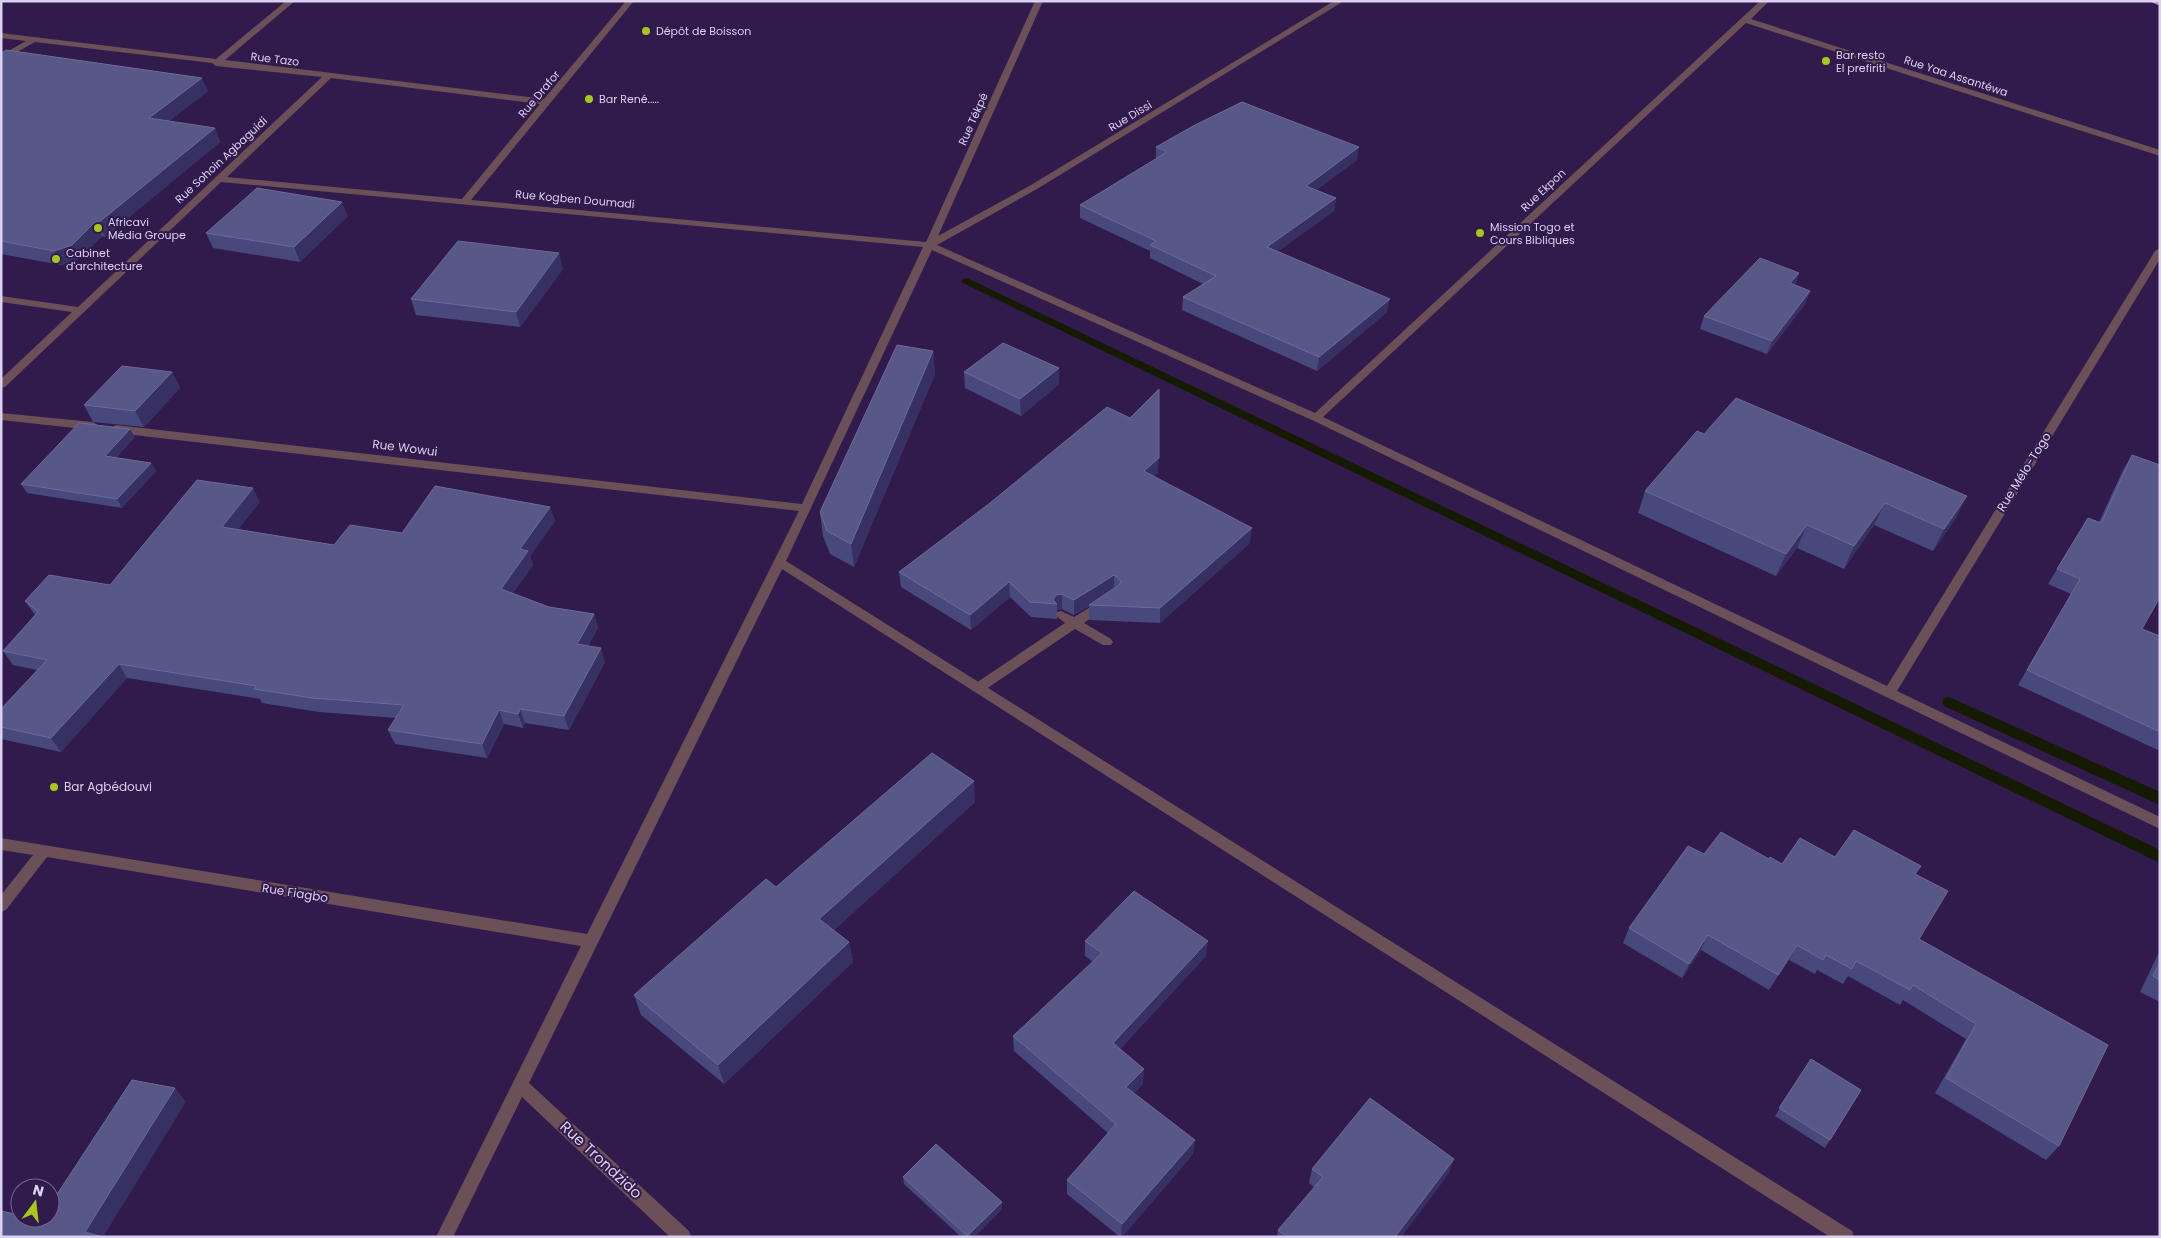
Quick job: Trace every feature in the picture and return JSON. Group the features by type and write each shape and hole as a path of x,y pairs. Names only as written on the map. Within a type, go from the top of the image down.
{"highway":[{"path":"2154,1 2160,3"}],"street":[{"path":"216,62 291,1"},
{"name":"Rue Drafor","path":"465,201 630,1"},
{"name":"Rue Tékpé","path":"444,1237 806,508 929,245 1039,1"},
{"name":"Rue Dissi","path":"929,245 1034,187 1340,1"},
{"name":"Rue Ekpon","path":"1316,418 1765,1"},
{"name":"Rue Yaa Assantéwa","path":"1746,20 2160,152"},
{"name":"Rue Tazo","path":"1,35 327,77 546,102"},
{"path":"1,59 34,40"},
{"name":"Rue Sohoin Agbaguidi","path":"1,385 327,77"},
{"name":"Rue Kogben Doumadi","path":"218,179 929,245 1316,418 2160,823"},
{"name":"Rue Mélo-Togo","path":"1889,693 2160,251"},
{"path":"1,298 80,310"},
{"name":"Rue Wowui","path":"1,416 806,508"},
{"path":"779,562 1846,1237"},
{"path":"978,688 1112,596"},
{"path":"1061,615 1107,642"},
{"name":"Rue Fiagbo","path":"1,844 590,941"},
{"path":"1,906 44,851"},
{"name":"Rue Trondzido","path":"519,1084 683,1237"}],"building":[{"path":"6,50 202,78 149,118 215,128 98,223 95,222 72,245 54,251 1,241 1,53"},
{"path":"1242,102 1359,147 1306,186 1336,198 1267,247 1390,299 1319,357 1183,297 1216,276 1150,245 1156,241 1080,205 1167,152 1156,147"},
{"path":"257,188 342,202 294,247 206,233"},
{"path":"458,241 559,253 516,312 411,299"},
{"path":"1760,258 1799,273 1790,283 1810,291 1772,341 1704,316"},
{"path":"1003,343 1059,368 1020,399 964,372"},
{"path":"897,345 933,351 851,544 827,531 820,512"},
{"path":"122,366 172,372 135,411 84,405"},
{"path":"1159,389 1159,458 1144,471 1252,528 1160,608 1089,605 1119,585 1121,581 1114,575 1074,600 1062,594 1056,595 1053,600 1057,604 1030,602 1009,582 970,615 899,572 990,503 1107,407 1130,418"},
{"path":"1736,398 1967,496 1944,529 1885,503 1854,546 1807,525 1786,554 1645,491 1697,431 1704,434"},
{"path":"79,423 130,429 105,456 151,463 117,499 21,484"},
{"path":"2132,455 2160,465 2160,597 2142,629 2160,636 2160,732 2027,670 2080,579 2057,569 2088,518 2101,523"},
{"path":"197,480 253,488 222,527 334,545 350,525 402,533 435,486 550,507 520,549 528,551 501,589 549,607 594,614 577,644 601,648 564,716 520,709 518,714 499,710 482,744 388,730 404,705 312,698 254,689 256,686 119,664 51,738 1,727 1,709 47,660 3,651 38,612 25,601 49,575 110,585"},
{"path":"932,753 974,781 819,919 849,942 718,1065 634,995 766,879 776,887"},
{"path":"1854,830 1921,866 1915,874 1948,891 1919,939 2108,1045 2059,1146 1946,1078 1976,1024 1913,985 1910,990 1856,961 1852,969 1826,955 1823,960 1797,945 1778,975 1708,935 1689,964 1629,928 1688,846 1704,854 1721,832 1769,859 1770,857 1782,864 1800,838 1835,857"},
{"path":"1134,891 1208,941 1113,1043 1144,1069 1126,1087 1195,1140 1122,1224 1067,1180 1116,1124 1013,1036 1102,953 1085,941"},
{"path":"2160,962 2160,980 2153,976"},
{"path":"1811,1059 1861,1090 1830,1140 1779,1108"},
{"path":"132,1080 175,1088 85,1232 103,1237 1,1237 1,1211 10,1213 10,1228 60,1228 60,1190"},
{"path":"1370,1098 1454,1159 1395,1237 1287,1237 1278,1230 1323,1177 1312,1169"},
{"path":"936,1144 1002,1202 967,1236 903,1177"}],"waterway":[{"path":"967,281 2160,857"},
{"path":"1949,702 2160,799"}],"place":[{"name":"Dépôt de Boisson","path":"646,31"},
{"name":"Bar resto El prefiriti","path":"1826,61"},
{"name":"Bar René.....","path":"589,99"},
{"name":"Africavi Média Groupe","path":"98,228"},
{"name":"Mission Togo et Cours Bibliques","path":"1480,233"},
{"name":"Cabinet d'architecture","path":"56,259"},
{"name":"Bar Agbédouvi","path":"54,787"}]}
